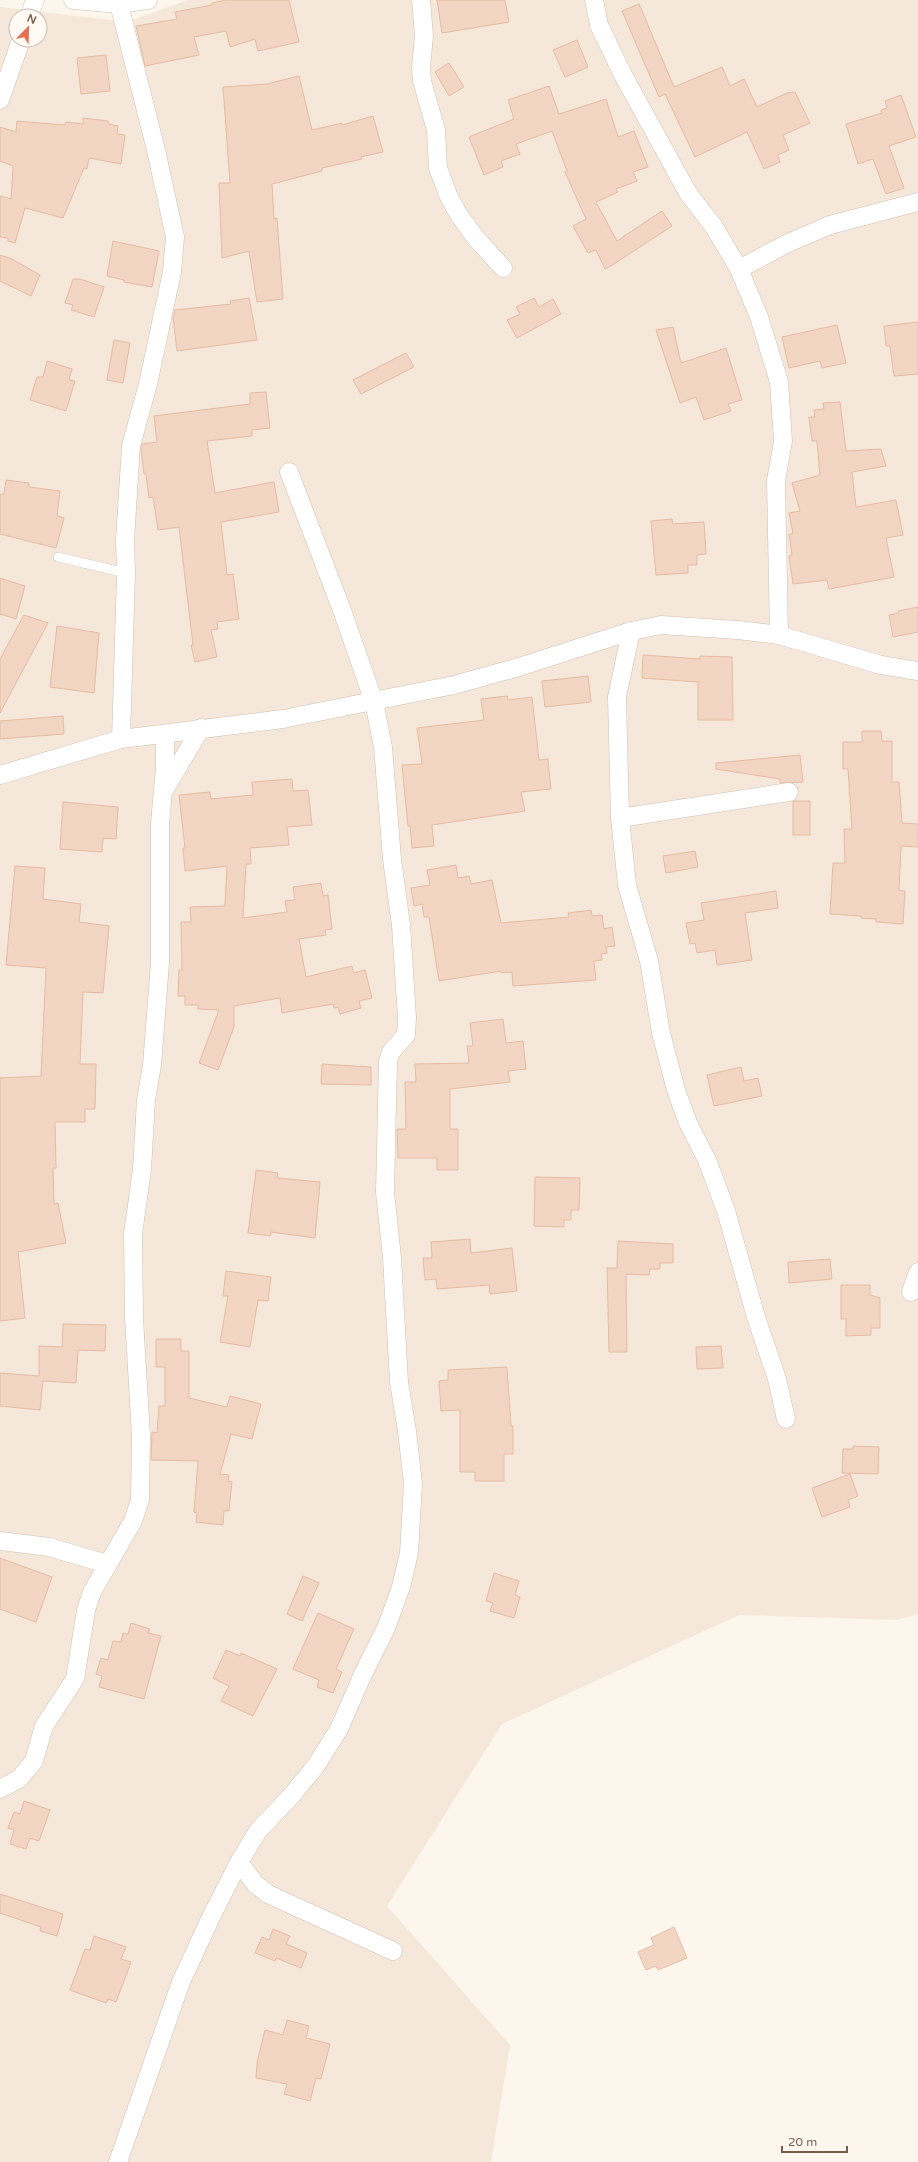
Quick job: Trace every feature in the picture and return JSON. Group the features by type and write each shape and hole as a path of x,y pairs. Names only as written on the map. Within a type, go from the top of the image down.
{"street":[{"path":"73,0 119,4 148,0"},
{"path":"421,0 424,36 421,67 422,81 436,130 438,168 449,197 459,215 475,237 503,268"},
{"path":"594,0 599,25 623,75 688,192 714,227 738,269 759,317 779,382 783,441 776,481 779,635"},
{"path":"119,4 156,150 176,237 172,272 148,384 131,446 125,540 126,573 121,739"},
{"path":"0,100 18,48"},
{"path":"738,269 788,243 830,225 918,202"},
{"path":"118,2162 181,1982 239,1862 258,1831 291,1796 315,1767 339,1729 363,1674 386,1628 401,1587 409,1553 414,1484 408,1431 399,1382 392,1258 385,1192 388,1061 391,1052 406,1035 407,1018 401,925 392,859 383,747 374,702 343,613 289,472"},
{"path":"0,775 121,739 283,719 454,685 631,631 661,625 738,630 779,635 881,664 918,670"},
{"path":"631,631 617,697 620,818 627,885 647,955 661,1032 676,1090 688,1123 707,1160 726,1211 756,1317 777,1379 786,1419"},
{"path":"162,794 201,728"},
{"path":"0,1789 19,1779 34,1761 44,1726 75,1679 86,1610 92,1592 107,1564 134,1521 140,1500 141,1436 134,1318 133,1234 142,1169 146,1100 152,1065 160,963 160,823 165,734"},
{"path":"620,818 790,792"},
{"path":"911,1292 918,1272"},
{"path":"0,1541 49,1546 107,1564"},
{"path":"239,1862 255,1884 268,1894 393,1951"}],"lane":[{"path":"58,557 126,573"}],"shaded area":[{"path":"188,0 918,0 918,1614 897,1620 739,1615 502,1724 387,1906 510,2045 491,2162 0,2162 0,7 8,8 8,48 48,48 48,13 127,22"}],"building":[{"path":"226,0 289,0 299,42 258,51 255,39 230,47 226,31 194,37 199,55 145,66 136,26 177,19 175,12 212,5 212,3"},
{"path":"437,0 505,0 509,22 442,33"},
{"path":"639,4 674,87 722,67 730,86 744,79 757,107 787,93 795,92 810,123 783,135 789,150 778,155 780,162 764,169 747,132 695,157 665,94 659,97 622,11"},
{"path":"577,40 588,67 565,77 553,50"},
{"path":"106,55 110,91 81,94 77,58"},
{"path":"449,63 464,87 449,96 435,72"},
{"path":"299,76 312,130 342,123 342,125 373,116 383,152 361,157 362,159 322,168 322,171 272,184 274,219 277,218 283,299 257,302 249,251 222,258 219,183 230,183 223,87 267,84"},
{"path":"549,86 559,114 606,99 618,137 634,131 648,167 633,172 637,181 616,189 618,192 596,202 617,241 662,211 672,226 605,269 596,250 588,253 573,226 586,219 565,172 567,171 552,131 516,144 520,154 501,161 503,167 484,175 469,137 514,119 508,100"},
{"path":"901,95 916,137 889,146 904,188 886,194 873,159 858,164 846,124 882,113 881,110 887,108 885,101"},
{"path":"83,118 108,121 108,124 118,126 117,134 125,135 121,164 89,158 87,169 84,168 63,218 25,208 15,243 8,241 8,238 0,237 0,196 11,199 13,166 0,161 0,127 16,132 17,121 65,125 66,122 83,124"},
{"path":"113,241 159,251 152,287 124,282 124,280 107,276"},
{"path":"0,255 12,259 40,275 31,296 0,281"},
{"path":"73,279 80,279 104,287 94,317 71,310 73,305 65,303"},
{"path":"249,298 257,340 177,351 173,317 175,310 231,304 230,301"},
{"path":"534,298 539,307 553,299 561,314 517,338 507,320 520,314 516,307"},
{"path":"918,322 918,374 894,376 890,346 886,346 884,326"},
{"path":"837,325 846,363 822,368 820,361 789,368 782,337"},
{"path":"673,327 681,363 726,348 742,400 728,404 731,411 704,420 696,397 680,403 656,330"},
{"path":"114,340 130,343 123,383 107,380"},
{"path":"406,353 414,367 361,394 353,380"},
{"path":"47,361 72,369 69,380 75,381 66,411 30,400 37,377 43,377"},
{"path":"266,392 270,428 252,430 252,436 207,441 215,493 274,482 279,512 221,522 227,575 233,574 239,619 217,622 218,629 211,630 217,657 195,662 191,645 193,645 179,527 158,530 153,497 149,498 146,474 144,474 141,448 142,444 157,442 154,416 250,404 250,393"},
{"path":"840,402 846,451 881,449 886,466 852,472 856,507 896,500 903,535 886,538 894,577 829,589 827,580 793,584 789,556 792,555 789,534 793,534 789,513 800,511 792,483 820,475 817,441 812,441 809,417 815,417 814,410 824,409 823,403"},
{"path":"6,480 29,483 29,487 60,491 57,516 64,518 56,548 0,534 0,494 4,494"},
{"path":"672,519 673,524 704,522 706,554 697,555 697,565 688,565 688,573 656,575 651,521"},
{"path":"0,578 25,586 16,619 0,614"},
{"path":"918,607 918,632 893,637 889,615 899,613 898,611"},
{"path":"24,615 48,623 0,713 0,659"},
{"path":"57,626 99,633 94,693 50,687"},
{"path":"643,655 700,659 700,656 732,657 733,720 698,720 698,682 642,678"},
{"path":"588,676 591,702 545,707 542,681"},
{"path":"507,696 508,700 532,697 539,760 548,759 551,789 521,792 525,811 432,825 434,846 412,848 410,826 408,826 402,765 422,764 417,728 484,720 481,699"},
{"path":"63,716 64,734 0,739 0,721"},
{"path":"862,731 881,731 882,741 892,741 892,782 899,782 902,823 918,824 918,847 901,846 899,890 905,891 903,924 876,922 876,919 861,918 861,916 830,914 833,863 845,863 844,829 852,829 848,769 843,769 843,742 862,742"},
{"path":"800,755 803,782 780,783 780,779 716,769 716,763"},
{"path":"292,779 293,791 308,790 312,825 287,827 289,845 250,848 251,864 246,864 243,918 287,912 285,901 295,900 293,887 321,883 323,896 328,895 332,929 325,930 326,935 299,939 306,977 352,966 354,973 365,970 372,998 359,1001 361,1008 340,1014 338,1007 334,1008 333,1004 282,1013 280,998 234,1006 234,1027 218,1070 199,1063 219,1010 198,1009 198,1005 185,1005 185,996 178,996 179,970 182,970 181,922 191,922 190,907 225,906 227,866 185,871 183,848 185,848 179,795 210,792 211,799 253,795 252,782"},
{"path":"793,801 810,801 810,835 793,835"},
{"path":"63,802 118,807 116,839 103,838 102,852 60,849"},
{"path":"695,851 698,867 666,873 663,856"},
{"path":"456,865 458,878 469,876 471,884 492,880 501,923 569,917 568,913 591,910 592,916 602,915 604,929 612,927 615,946 606,947 607,953 601,954 602,960 594,961 596,980 513,986 512,972 501,973 501,971 439,981 429,917 424,917 422,904 414,906 411,888 430,885 427,870"},
{"path":"15,866 45,868 43,899 81,904 79,922 109,926 103,993 83,992 80,1064 96,1064 95,1109 85,1109 85,1122 55,1122 56,1168 53,1168 54,1204 58,1203 66,1243 18,1252 25,1318 0,1321 0,1078 41,1076 46,968 6,965"},
{"path":"776,891 778,908 745,913 752,960 717,965 715,950 697,953 695,943 690,944 686,923 704,920 701,903"},
{"path":"503,1019 506,1043 523,1041 526,1069 508,1071 510,1082 450,1089 450,1129 458,1129 458,1170 437,1170 437,1158 398,1158 397,1129 406,1129 405,1082 416,1082 415,1064 469,1063 467,1046 473,1046 470,1023"},
{"path":"322,1064 371,1067 371,1085 321,1084"},
{"path":"741,1067 744,1081 758,1078 762,1096 714,1106 707,1075"},
{"path":"256,1170 278,1173 277,1178 320,1182 315,1238 271,1232 270,1236 248,1233"},
{"path":"535,1177 580,1178 579,1210 571,1210 571,1220 564,1220 564,1227 534,1226"},
{"path":"470,1239 471,1253 512,1248 517,1291 490,1294 489,1285 437,1289 436,1279 425,1280 423,1258 432,1258 431,1242"},
{"path":"618,1241 673,1244 673,1263 660,1263 660,1269 650,1269 649,1275 626,1274 627,1352 609,1352 607,1268 617,1268"},
{"path":"830,1259 832,1279 789,1283 788,1262"},
{"path":"226,1271 271,1277 268,1301 258,1300 250,1347 220,1342 228,1296 223,1296"},
{"path":"841,1285 870,1285 870,1295 880,1298 880,1328 871,1328 871,1335 846,1336 846,1319 841,1319"},
{"path":"63,1324 106,1325 105,1351 78,1350 76,1383 43,1381 40,1410 0,1406 0,1373 39,1376 39,1346 62,1347"},
{"path":"156,1339 181,1339 181,1351 189,1351 189,1398 227,1407 230,1396 261,1404 252,1439 231,1434 220,1474 229,1475 228,1481 232,1482 229,1511 224,1511 223,1525 196,1522 197,1513 194,1512 198,1461 151,1460 152,1432 157,1433 159,1406 165,1406 165,1367 156,1367"},
{"path":"721,1346 723,1368 697,1369 696,1347"},
{"path":"507,1367 511,1426 513,1426 513,1454 504,1454 504,1481 475,1481 475,1472 460,1472 460,1410 441,1411 439,1381 448,1380 448,1370"},
{"path":"853,1446 879,1447 878,1474 842,1473 843,1449 853,1449"},
{"path":"850,1474 858,1496 848,1500 850,1507 822,1517 812,1488"},
{"path":"0,1558 52,1577 36,1622 0,1609"},
{"path":"494,1573 519,1581 515,1595 520,1597 514,1618 490,1611 493,1603 486,1601"},
{"path":"303,1576 319,1583 302,1621 287,1614"},
{"path":"318,1613 354,1629 336,1669 342,1672 333,1693 317,1687 319,1680 293,1669"},
{"path":"131,1623 150,1629 148,1633 161,1636 144,1699 99,1687 102,1676 96,1674 101,1658 108,1660 113,1641 121,1642 123,1633 128,1634"},
{"path":"226,1650 240,1656 241,1653 277,1669 253,1716 221,1701 229,1686 213,1678"},
{"path":"24,1801 50,1810 39,1841 30,1838 26,1849 10,1844 14,1830 8,1828 14,1812 20,1814"},
{"path":"0,1894 63,1914 57,1936 40,1931 41,1927 0,1913"},
{"path":"674,1927 687,1958 658,1970 656,1966 646,1970 638,1952 654,1945 651,1938"},
{"path":"273,1929 290,1936 286,1944 307,1953 301,1968 276,1958 275,1961 255,1953 262,1937 269,1940"},
{"path":"94,1936 126,1947 121,1959 131,1962 116,2002 108,1999 106,2003 70,1990 85,1949 90,1950"},
{"path":"287,2020 309,2026 306,2038 330,2044 321,2079 316,2078 310,2101 284,2094 287,2084 256,2078 257,2063 265,2030 283,2035"}]}
